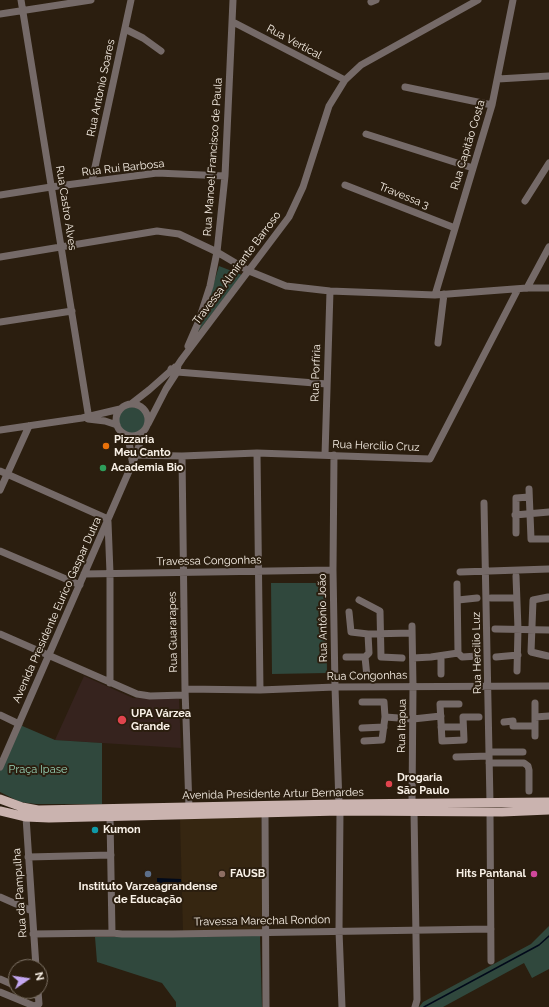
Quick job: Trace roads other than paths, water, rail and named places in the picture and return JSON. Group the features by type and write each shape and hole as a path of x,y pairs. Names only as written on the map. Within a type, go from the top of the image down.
{"main road":[{"name":"Avenida Presidente Artur Bernardes","path":"0,799 22,807 38,810 340,807 490,807 549,810"},
{"name":"Avenida Presidente Artur Bernardes","path":"490,807 549,802"},
{"name":"Avenida Presidente Artur Bernardes","path":"0,811 26,817 49,818 265,813 340,807"}],"street":[{"name":"Rua Castro Alves","path":"21,0 72,311 87,418"},
{"path":"0,14 91,0"},
{"name":"Rua Antonio Soares","path":"92,181 132,0"},
{"name":"Rua Manoel Francisco de Paula","path":"180,362 198,323 210,286 217,252 225,176 233,0"},
{"name":"Travessa Almirante Barroso","path":"174,371 289,217 303,187 329,106 344,80 361,65 478,0"},
{"name":"Rua Capitão Costa","path":"435,295 492,105 513,0"},
{"name":"Rua Vertical","path":"233,22 344,80"},
{"path":"125,29 143,38 161,51"},
{"path":"498,79 549,76"},
{"path":"405,87 492,105"},
{"path":"366,134 473,168"},
{"path":"525,201 548,166"},
{"name":"Rua Rui Barbosa","path":"0,195 157,173 225,176"},
{"name":"Travessa 3","path":"345,184 455,228"},
{"path":"0,257 157,231 179,234 217,252 249,271 286,286 330,291 435,295 518,290 527,288 549,288"},
{"path":"527,288 549,248"},
{"name":"Rua Hercílio Cruz","path":"133,457 257,454 334,455 430,459 518,290"},
{"name":"Rua Porfíria","path":"325,455 330,291"},
{"path":"438,343 444,294"},
{"path":"0,322 72,311"},
{"path":"120,409 116,417 117,425 123,434 128,436 138,436 143,433 174,371"},
{"path":"131,404 174,371 327,384"},
{"path":"0,430 87,418 120,409 123,406 131,404 140,405 146,411 149,420 148,424"},
{"path":"87,418 117,425"},
{"path":"0,490 3,472 29,426"},
{"name":"Avenida Presidente Eurico Gaspar Dutra","path":"0,767 108,520 143,433"},
{"path":"128,436 133,457"},
{"path":"257,454 260,690"},
{"name":"Rua Antônio João","path":"334,455 333,570 335,687 340,807 339,931 342,1007"},
{"name":"Rua Guararapes","path":"182,456 185,692 189,808"},
{"path":"3,472 108,520 110,573 110,683"},
{"path":"529,489 531,539 549,539"},
{"path":"516,533 516,498 529,497"},
{"name":"Rua Hercilio Luz","path":"484,503 490,807 491,961"},
{"path":"515,515 549,512"},
{"path":"0,551 80,585"},
{"path":"460,572 549,568"},
{"name":"Travessa Congonhas","path":"84,574 333,570"},
{"path":"516,576 518,629 517,671"},
{"path":"457,584 458,654"},
{"path":"548,597 533,600 531,652 548,656"},
{"path":"458,600 477,598"},
{"path":"491,598 516,598"},
{"path":"359,600 380,611 381,657 402,658"},
{"path":"349,612 351,632 380,634"},
{"path":"495,629 549,630"},
{"name":"Rua Itapua","path":"380,634 412,630 416,1007"},
{"name":"Rua Congonhas","path":"0,634 110,683 141,695 335,687 549,686"},
{"path":"346,657 365,657 369,653 368,634"},
{"path":"413,658 458,654 462,657 478,656"},
{"path":"496,658 518,655"},
{"path":"441,656 441,674"},
{"path":"365,657 367,677 377,677"},
{"path":"362,702 384,702 385,717 382,740 364,741"},
{"path":"535,703 535,736"},
{"path":"459,704 440,704 442,741 464,740 463,717 479,717"},
{"path":"0,716 19,724"},
{"path":"385,717 413,719 441,716"},
{"path":"536,717 549,716"},
{"path":"504,722 513,721 513,726 535,726"},
{"path":"362,728 384,727"},
{"path":"441,727 463,727"},
{"path":"456,757 489,757 523,752"},
{"path":"489,757 528,766 529,791"},
{"path":"265,813 266,1007"},
{"name":"Rua da Pampulha","path":"26,817 36,959"},
{"path":"110,817 112,933"},
{"path":"28,857 111,855"},
{"path":"0,897 32,912"},
{"name":"Travessa Marechal Rondon","path":"34,934 265,933 491,929"},
{"path":"17,999 34,1006 39,1004 38,999"}],"water":[{"path":"157,878 181,879 182,891 157,891"}],"waterway":[{"path":"424,1007 539,945 549,936"}],"place":[{"name":"Pizzaria Meu Canto","path":"106,446"},
{"name":"Academia Bio","path":"103,468"},
{"name":"UPA Várzea Grande","path":"122,720"},
{"name":"Drogaria São Paulo","path":"389,784"},
{"name":"Kumon","path":"95,830"},
{"name":"Instituto Varzeagrandense de Educação","path":"148,874"},
{"name":"FAUSB","path":"222,874"},
{"name":"Hits Pantanal","path":"534,874"}],"park label":[{"name":"Praça Ipase","path":"38,770"}]}
